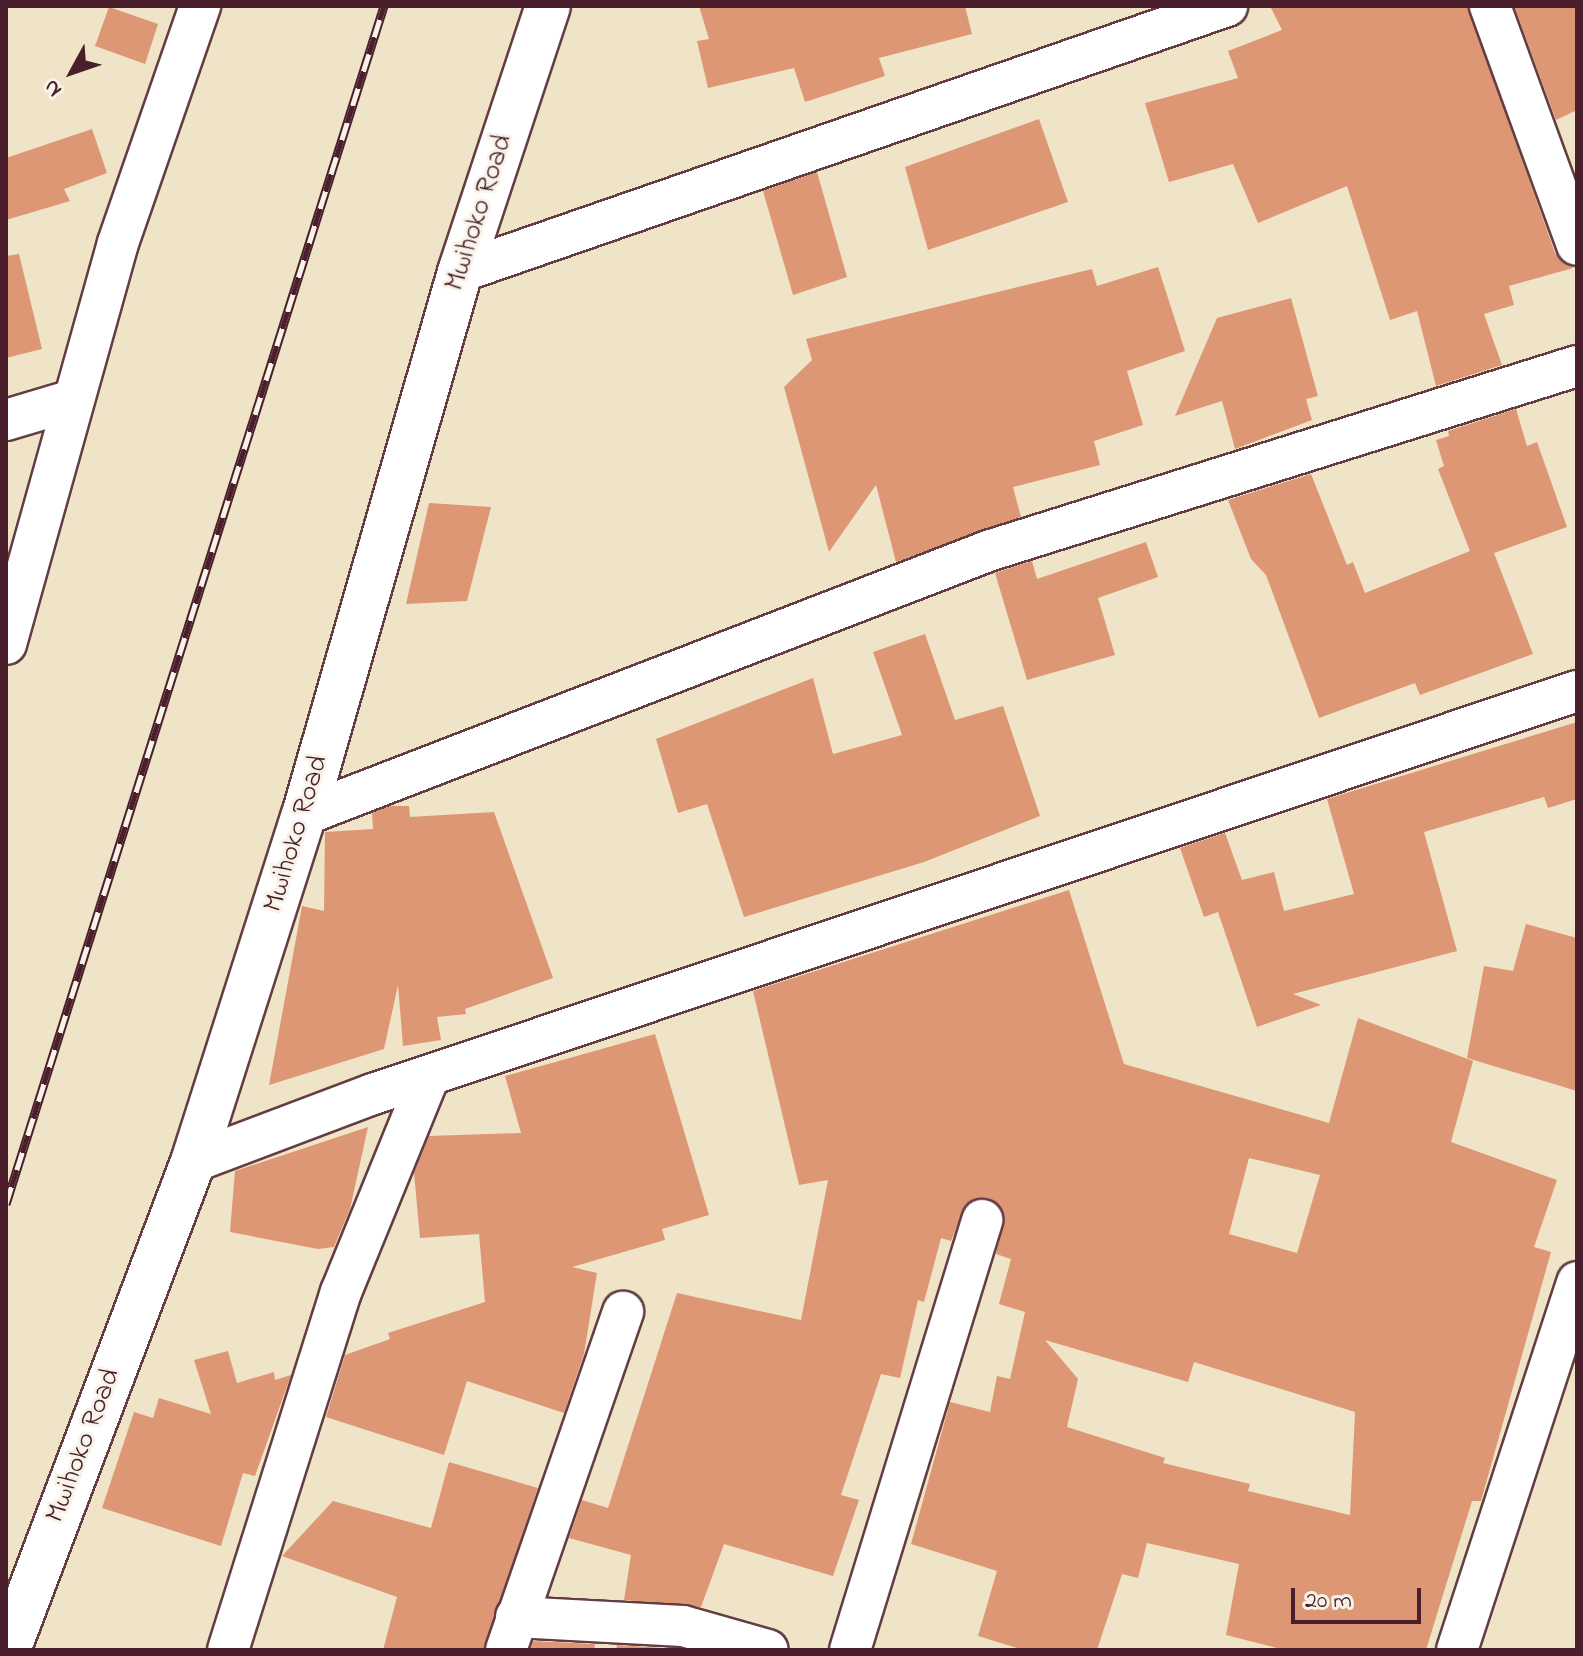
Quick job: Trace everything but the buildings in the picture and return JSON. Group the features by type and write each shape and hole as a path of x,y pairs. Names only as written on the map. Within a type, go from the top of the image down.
{"street":[{"path":"6,644 118,243 200,6"},
{"name":"Mwihoko Road","path":"8,1650 193,1162 304,815 460,272 548,6"},
{"path":"460,272 1227,6"},
{"path":"1490,6 1577,245"},
{"path":"304,815 988,551 1577,366"},
{"path":"6,420 73,400"},
{"path":"193,1162 429,1076 1577,691"},
{"path":"228,1650 341,1292 429,1076"},
{"path":"850,1650 982,1220"},
{"path":"1457,1650 1577,1282"},
{"path":"623,1312 511,1634 683,1626 768,1650"}],"railway":[{"path":"6,1204 384,6"}]}
